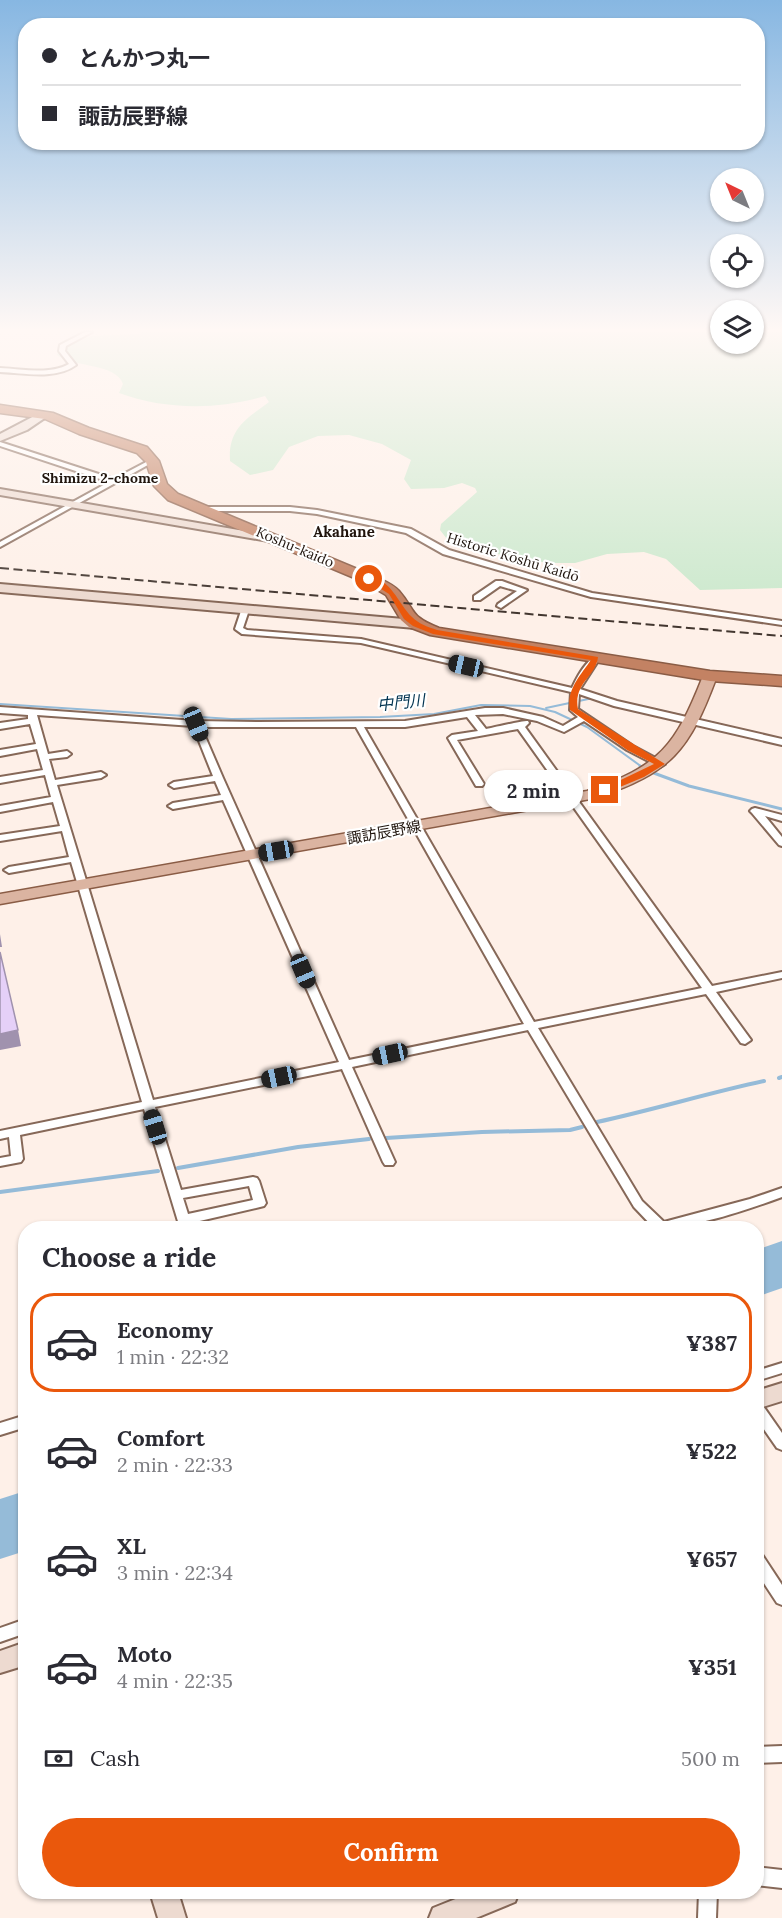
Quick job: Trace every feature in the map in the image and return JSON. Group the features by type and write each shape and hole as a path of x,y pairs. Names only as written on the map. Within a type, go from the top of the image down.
{"highway":[{"path":"60,422 134,446 147,453 152,461"},
{"name":"Koshu-kaido","path":"152,461 165,492 382,585 392,592 407,617 415,624"},
{"path":"415,624 436,632 710,676 782,681"}],"main road":[{"name":"諏訪辰野線","path":"0,899 573,799 620,786 659,765 680,742 693,721 710,676"}],"street":[{"path":"0,438 33,422"},
{"path":"0,444 115,482"},
{"path":"0,545 152,461"},
{"path":"0,492 274,538"},
{"name":"Historic Kōshū Kaidō","path":"204,509 303,510 392,527 416,534 446,552 591,595 782,623"},
{"path":"509,586 524,576"},
{"path":"477,598 499,583 523,590 501,606"},
{"path":"0,588 415,624"},
{"path":"245,610 239,629 245,632 361,641 573,698 598,697 782,742"},
{"path":"596,658 573,698 574,710 583,718 659,765"},
{"path":"0,710 34,717 196,724 359,725 405,724 502,711 540,719 563,727"},
{"path":"469,714 484,732"},
{"path":"0,726 34,717"},
{"path":"34,717 64,828 183,1221"},
{"path":"479,784 452,738 520,726 525,723 563,727 583,718"},
{"path":"196,724 388,1162"},
{"path":"359,725 531,1026 638,1204 654,1221"},
{"path":"520,726 745,1040"},
{"path":"0,753 41,746"},
{"path":"44,757 67,754"},
{"path":"0,780 49,772"},
{"path":"52,783 101,775"},
{"path":"174,785 218,778"},
{"path":"174,806 227,797"},
{"path":"0,809 56,800"},
{"path":"782,818 755,811 782,843"},
{"path":"0,838 64,828"},
{"path":"9,870 74,859"},
{"path":"0,1135 782,975"},
{"path":"0,1162 17,1159 14,1132"},
{"path":"176,1195 253,1181 260,1203 195,1221"},
{"path":"687,1221 753,1203 782,1192"},
{"path":"764,1374 782,1368"},
{"path":"764,1398 782,1392"},
{"path":"764,1418 782,1444"},
{"path":"0,1429 18,1423"},
{"path":"764,1570 782,1598"},
{"path":"0,1635 18,1629"},
{"path":"0,1662 18,1656"},
{"path":"764,1755 782,1754"},
{"path":"764,1877 782,1879"},
{"path":"166,1899 172,1918"},
{"path":"443,1918 488,1899"},
{"path":"707,1918 708,1899"}],"green space":[{"path":"244,422 782,422 782,588 700,590 666,559 644,552 607,554 575,563 548,563 462,548 447,539 440,530 441,524 477,492 475,488 462,483 444,488 411,489 404,479 411,460 382,444 349,435 318,436 289,447 273,470 250,475 230,461 230,450 235,433"}],"water":[{"path":"782,1241 782,1288 764,1294 764,1247"},
{"path":"18,1493 18,1553 0,1559 0,1499"}],"building":[{"path":"0,952 18,1030 0,1034"}],"waterway":[{"path":"546,708 593,698"},
{"path":"608,699 681,715"},
{"name":"中門川","path":"0,704 231,719 380,717 434,714 481,705 530,706 555,712 587,727 642,767"},
{"path":"707,721 763,735"},
{"name":"中門川","path":"640,766 645,769"},
{"name":"中門川","path":"651,772 689,786 782,809"},
{"path":"597,1122 764,1081"},
{"path":"386,1138 482,1132 570,1130 582,1127"},
{"path":"178,1168 298,1147 369,1139"},
{"path":"0,1192 158,1171"}],"railway":[{"path":"0,568 782,636"}],"district":[{"name":"Shimizu 2-chome","path":"100,478"},
{"name":"Akahane","path":"344,531"}],"route":[{"path":"369,579 392,592 407,617 415,624 436,632 596,658 574,691 572,698 574,710 630,748 660,764 620,786 605,790"}]}
